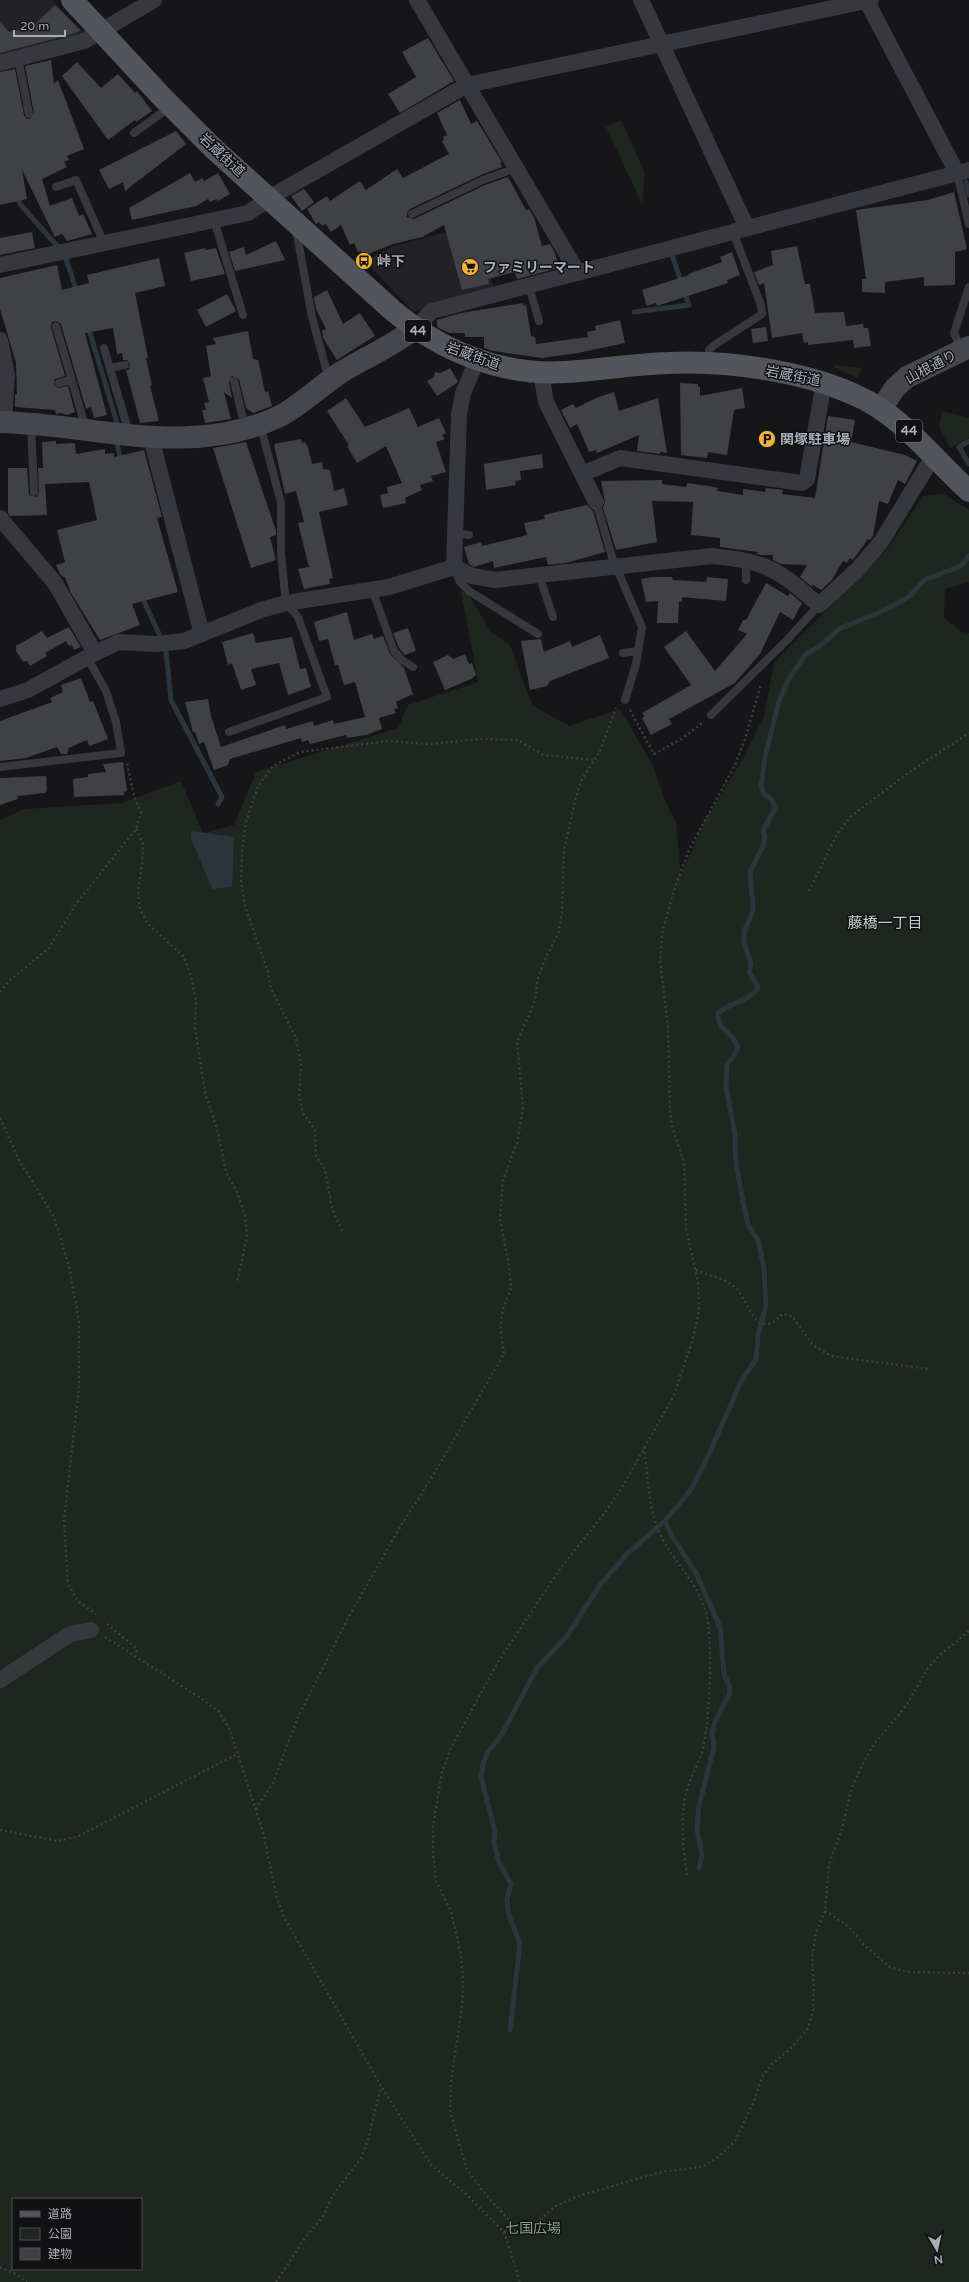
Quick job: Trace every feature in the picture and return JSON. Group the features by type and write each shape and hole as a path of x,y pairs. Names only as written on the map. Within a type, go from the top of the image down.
{"main road":[{"name":"岩蔵街道","path":"72,0 171,106 294,222 415,328 452,350 477,360 510,369 541,373 578,372 667,363 708,363 795,375 824,382 857,395 881,409 909,431 969,492"}],"street":[{"path":"0,62 84,42 154,0"},
{"path":"417,0 578,273"},
{"path":"640,0 661,45 740,230"},
{"path":"0,265 248,213 467,85 868,0 963,172 432,311 400,341 329,380 285,413 253,425 199,438 151,438 86,429 2,422 7,375 0,340"},
{"name":"山根通り","path":"881,409 895,388 907,378 966,349"},
{"path":"454,567 462,534 459,414 463,393 477,360"},
{"path":"541,373 546,402 596,502"},
{"path":"582,474 620,458 802,483 807,480 824,382"},
{"path":"151,438 202,634"},
{"path":"0,699 28,690 91,655 119,642 171,644 202,634 261,610 286,603 372,589 404,582 454,567 472,576 484,579 540,575 615,565 712,556 746,561 767,567 785,578 819,605 857,570 881,542 934,457"},
{"path":"0,518 55,583 91,655"},
{"path":"0,1680 70,1634 97,1625"}],"lane":[{"path":"18,58 29,114"},
{"path":"134,133 171,106"},
{"path":"412,214 444,195 516,168"},
{"path":"963,172 969,224"},
{"path":"56,187 76,180 104,243"},
{"path":"214,220 243,315"},
{"path":"294,222 312,317 329,380"},
{"path":"708,363 708,350 762,314 761,305 740,230"},
{"path":"529,286 538,321"},
{"path":"966,349 954,333 969,286"},
{"path":"56,326 86,429"},
{"path":"104,348 130,435"},
{"path":"110,368 125,365"},
{"path":"59,383 72,380"},
{"path":"229,732 327,697 298,617 286,603 281,554 281,503 253,425 234,381"},
{"path":"31,424 34,492"},
{"path":"596,502 615,565 642,628 636,664 625,700"},
{"path":"746,561 746,580"},
{"path":"454,567 460,582 470,591 538,634"},
{"path":"540,575 553,617"},
{"path":"372,589 394,651 402,660 414,667"},
{"path":"711,715 819,605"},
{"path":"623,653 638,651"},
{"path":"0,767 121,753 116,722 106,691 91,655"}],"path":[{"path":"504,2232 510,2225 509,2220 486,2195 466,2168 450,2110 451,2082 462,2006 463,1978 460,1950 451,1911 436,1880 432,1854 433,1828 442,1772 451,1748 498,1662 560,1569 606,1511 623,1486 644,1446 674,1395 693,1338 699,1311 696,1270 686,1228 684,1163 672,1126 670,1110 668,1028 660,959 662,934 673,893 689,850 732,770 746,739 763,678 762,664"},
{"path":"256,1809 273,1783 298,1717 348,1618 403,1522 429,1482 504,1354 500,1328 503,1309 511,1288 509,1265 500,1220 503,1180 517,1143 523,1108 517,1042 535,1002 537,981 544,959 558,934 562,913 563,870 567,832 581,781 600,751 615,709 625,700 654,754 683,738 711,715"},
{"path":"809,891 837,834 851,816 908,773 969,733"},
{"path":"342,1231 332,1208 325,1169 316,1156 315,1130 303,1113 299,1096 301,1064 296,1038 271,990 268,972 245,906 241,882 242,852 246,822 258,786 272,766 300,752 389,741 429,744 481,739 518,740 543,755 593,760"},
{"path":"0,992 8,982 49,948 76,904 136,829 141,812 134,796 127,758 121,753"},
{"path":"136,829 144,843 138,889 140,909 148,924 183,956 191,976 196,1001 195,1027 205,1093 218,1132 226,1172 237,1192 245,1215 247,1237 237,1283"},
{"path":"0,1118 19,1160 54,1217 68,1266 79,1322 79,1388 64,1520 68,1584 78,1601 97,1615"},
{"path":"696,1270 735,1287 755,1320 768,1324 775,1323 782,1314 792,1316 812,1344 830,1356 929,1369"},
{"path":"644,1446 654,1519 660,1535 669,1551 697,1590 708,1622 709,1688 704,1745 688,1786 684,1808 682,1836 687,1876"},
{"path":"97,1625 113,1640 219,1712 230,1730 239,1753 263,1832 277,1898 285,1919 381,2086 431,2165 466,2194 504,2232 520,2282"},
{"path":"97,1625 136,1648 137,1656"},
{"path":"504,2232 530,2229 554,2207 575,2197 661,2172 680,2171 702,2167 717,2158 736,2141 753,2103 762,2077 772,2064 788,2051 807,2030 813,2011 814,1988 812,1957 816,1933 825,1911 829,1864 842,1829 851,1790 863,1763 874,1744 906,1706 928,1668 940,1655 969,1631"},
{"path":"0,1830 58,1841 79,1836 239,1753"},
{"path":"825,1911 848,1926 865,1946 890,1967 907,1972 969,1973"},
{"path":"276,2282 303,2241 324,2215 332,2196 361,2158 369,2137 381,2086"},
{"path":"0,2267 16,2274 27,2282"}],"shaded area":[{"path":"0,0 52,0 82,31 81,37 0,56"},
{"path":"477,224 494,290 414,312 365,261 391,247"},
{"path":"191,831 234,837 232,887 212,889 191,838"}],"green space":[{"path":"621,120 645,173 642,204 606,127"},
{"path":"835,365 862,368 857,378 834,367"},
{"path":"942,411 969,418 969,437 950,448 939,428"},
{"name":"七国広場","path":"944,494 969,510 969,582 945,589 944,618 962,632 969,633 969,2282 0,2282 0,820 24,809 122,803 181,781 203,833 234,825 256,772 398,728 408,705 478,682 461,591 468,594 491,632 510,645 532,705 569,726 620,709 653,766 666,803 676,822 681,875 704,822 742,760 764,716 774,663 888,548 923,496"}],"building":[{"path":"55,5 80,30 76,33 0,53 0,22 9,32 32,27"},
{"path":"428,38 454,81 400,113 388,94 416,77 402,52"},
{"path":"51,60 54,84 58,80 84,149 67,156 69,160 64,162 67,167 42,179 50,206 72,198 79,216 83,214 92,234 67,241 62,234 55,237 22,170 27,199 0,205 0,72 15,69 24,115 27,119 30,119 34,113 25,66"},
{"path":"77,62 101,88 118,74 135,93 137,91 152,111 136,122 135,120 108,140 62,76"},
{"path":"460,100 471,124 477,121 502,162 500,163 502,167 481,175 410,209 407,213 407,217 414,219 485,185 508,177 526,210 529,209 534,217 542,246 550,244 555,253 559,268 517,279 515,272 488,279 489,284 462,290 444,225 422,237 393,244 363,256 361,251 358,252 354,243 350,245 341,225 331,232 326,224 322,226 319,222 316,224 307,209 327,196 330,201 360,181 366,190 397,169 403,178 449,154 442,141 444,140 443,137 447,135 437,113"},
{"path":"176,131 186,144 125,191 123,182 109,189 99,170"},
{"path":"190,173 195,182 202,178 204,181 218,173 230,194 218,201 217,199 210,202 208,199 196,206 132,220 129,208"},
{"path":"304,189 314,202 302,211 291,196"},
{"path":"954,192 967,249 955,252 955,285 924,286 924,277 885,282 885,293 862,292 862,279 866,279 856,210 928,200"},
{"path":"32,232 35,248 0,255 0,238"},
{"path":"276,241 285,260 235,271 229,252 244,247 246,255"},
{"path":"797,246 805,284 810,284 815,313 844,312 846,326 863,324 864,328 868,328 871,346 854,348 853,340 808,345 808,342 804,343 802,333 772,338 764,283 759,285 754,272 773,265 771,251"},
{"path":"205,248 206,250 216,248 225,274 191,281 184,253"},
{"path":"732,252 740,275 727,280 728,283 657,306 656,303 647,306 642,290 689,275 688,274 722,262 720,257"},
{"path":"159,258 165,286 135,293 148,358 146,358 152,385 150,386 159,421 140,423 126,370 129,369 130,364 127,360 123,360 122,353 117,354 113,328 85,333 107,415 94,418 91,407 86,409 61,324 57,321 52,322 51,327 65,376 55,379 54,384 58,388 68,386 75,412 67,415 61,413 56,414 55,410 15,407 15,394 17,394 16,363 0,309 0,278 57,265 62,290 89,283 87,275"},
{"path":"327,290 343,324 360,313 375,336 337,360 323,338 322,331 326,329 316,309 314,297"},
{"path":"227,294 236,311 206,327 197,310"},
{"path":"523,303 523,306 526,305 531,336 535,337 536,344 588,337 587,332 596,330 595,326 620,320 625,343 578,353 542,358 493,351 484,348 484,337 465,337 465,333 449,333 437,327 437,320 461,313"},
{"path":"766,327 768,341 753,343 751,329"},
{"path":"248,331 253,359 258,360 265,392 268,391 272,406 253,413 246,408 239,379 232,376 229,382 232,398 224,392 231,419 205,423 202,410 206,410 204,403 209,402 203,378 211,376 206,346 216,344 213,338"},
{"path":"450,368 458,381 437,396 427,381 434,377 435,372 440,373"},
{"path":"680,383 698,384 698,387 700,387 700,396 742,388 745,408 734,410 727,455 708,452 707,458 681,455"},
{"path":"614,392 619,411 658,398 667,453 660,452 660,454 637,451 639,435 597,453 596,450 589,452 577,424 570,428 561,410 573,404 576,408 596,398"},
{"path":"346,398 365,427 409,408 418,427 439,418 446,433 442,435 445,439 436,442 446,472 431,476 433,481 420,485 422,490 405,498 406,503 383,508 380,495 388,493 387,487 402,483 386,446 357,463 347,446 349,445 327,411"},
{"path":"828,416 855,420 851,442 905,455 917,461 905,484 898,480 888,504 879,501 873,536 870,540 868,539 853,560 850,558 847,563 843,561 831,581 821,590 813,585 812,587 800,577 807,565 781,564 773,560 773,555 761,555 757,554 758,552 720,547 720,538 691,535 693,502 652,501 657,542 616,550 603,508 605,502 601,481 662,480 662,484 686,487 687,483 709,486 718,488 717,491 743,495 743,489 765,492 766,488 783,490 782,494 815,498"},
{"path":"301,439 302,443 305,442 308,447 312,464 322,462 323,469 330,470 334,491 344,488 348,505 319,512 333,578 329,579 330,584 304,589 298,569 309,567 298,523 304,522 296,491 285,494 274,444"},
{"path":"56,441 56,444 75,443 76,454 105,449 105,454 114,453 114,457 144,450 162,517 157,518 178,592 132,604 140,625 100,640 71,593 65,577 60,574 56,565 65,562 57,530 97,520 89,482 45,484 47,515 10,516 8,513 8,468 27,468 29,495 37,497 39,492 38,468 43,468 42,442"},
{"path":"246,442 276,531 276,535 270,537 276,560 251,568 213,448"},
{"path":"542,454 543,468 520,471 521,480 515,481 516,485 486,490 484,464"},
{"path":"587,505 593,511 605,552 566,563 548,565 546,557 494,568 493,561 474,567 469,564 464,547 481,542 482,546 527,535 524,523 545,519 544,515"},
{"path":"652,577 672,577 673,580 706,582 707,577 728,579 726,601 682,597 682,602 679,601 678,623 657,623 658,601 646,602 641,579"},
{"path":"766,583 788,596 790,593 802,603 793,620 780,612 760,654 735,683 669,719 672,724 651,735 642,718 645,716 642,713 691,685 664,647 686,631 715,671 747,634 738,630 743,620 746,620"},
{"path":"347,612 354,640 372,634 374,639 383,636 390,654 404,668 413,694 396,702 398,708 394,709 396,713 379,718 382,729 366,735 347,738 346,735 310,744 308,740 302,742 301,738 230,759 228,765 214,770 204,742 199,744 195,732 193,732 185,702 208,699 211,716 221,747 285,725 286,729 313,721 314,726 333,720 334,724 365,717 355,682 344,685 338,665 335,665 328,639 319,641 314,622"},
{"path":"69,627 81,647 74,650 72,645 69,646 66,641 45,653 47,656 30,666 27,661 23,662 16,651 16,646 42,631 47,638"},
{"path":"408,628 416,651 405,655 399,648 393,633"},
{"path":"253,633 256,643 292,637 300,669 306,668 311,687 288,695 279,663 251,669 256,685 241,690 232,663 228,665 222,642"},
{"path":"600,635 609,658 550,681 547,686 530,690 521,641 541,639 544,652 570,641 572,647"},
{"path":"465,654 469,664 472,663 476,675 471,679 445,690 433,662 448,655 453,659"},
{"path":"81,678 90,702 93,701 108,739 89,746 87,740 69,748 67,754 61,754 57,747 26,758 0,761 0,721 52,702 50,698 63,692 61,685"},
{"path":"123,762 127,791 124,792 124,795 74,797 73,779 88,777 88,774 106,772 103,764"},
{"path":"46,776 47,790 45,793 17,796 18,799 0,805 0,778"}],"waterway":[{"path":"966,182 969,195"},
{"path":"17,195 20,204 58,247"},
{"path":"672,255 682,284"},
{"path":"66,259 77,292"},
{"path":"634,312 689,305 684,291"},
{"path":"88,326 117,423"},
{"path":"969,441 959,447 969,464"},
{"path":"117,443 121,461"},
{"path":"510,2030 520,1944 508,1913 507,1899 511,1884 499,1862 494,1843 495,1832 481,1777 483,1764 488,1752 502,1734 537,1668 567,1636 600,1585 627,1554 665,1521 689,1492 704,1465 742,1380 756,1359 758,1335 766,1306 764,1268 758,1240 748,1225 736,1164 735,1134 726,1087 727,1064 735,1055 737,1048 736,1042 722,1028 718,1013 728,1006 752,995 758,987 749,972 751,964 744,942 744,931 752,914 753,906 750,872 763,846 765,837 763,831 775,808 771,799 764,794 761,787 765,757 779,701 790,677 806,654 819,647 839,629 887,609 910,596 924,580 961,566 969,556"},
{"path":"141,595 160,636"},
{"path":"166,652 171,700 222,797 218,804"},
{"path":"665,1521 672,1536 696,1573 720,1627 724,1674 729,1685 730,1693 715,1722 712,1733 714,1747 699,1806 697,1829 702,1855 699,1868"}],"place":[{"name":"峠下","path":"364,261"},
{"name":"ファミリーマート","path":"470,267"},
{"name":"関塚駐車場","path":"767,439"}],"district":[{"name":"藤橋一丁目","path":"885,923"}]}
